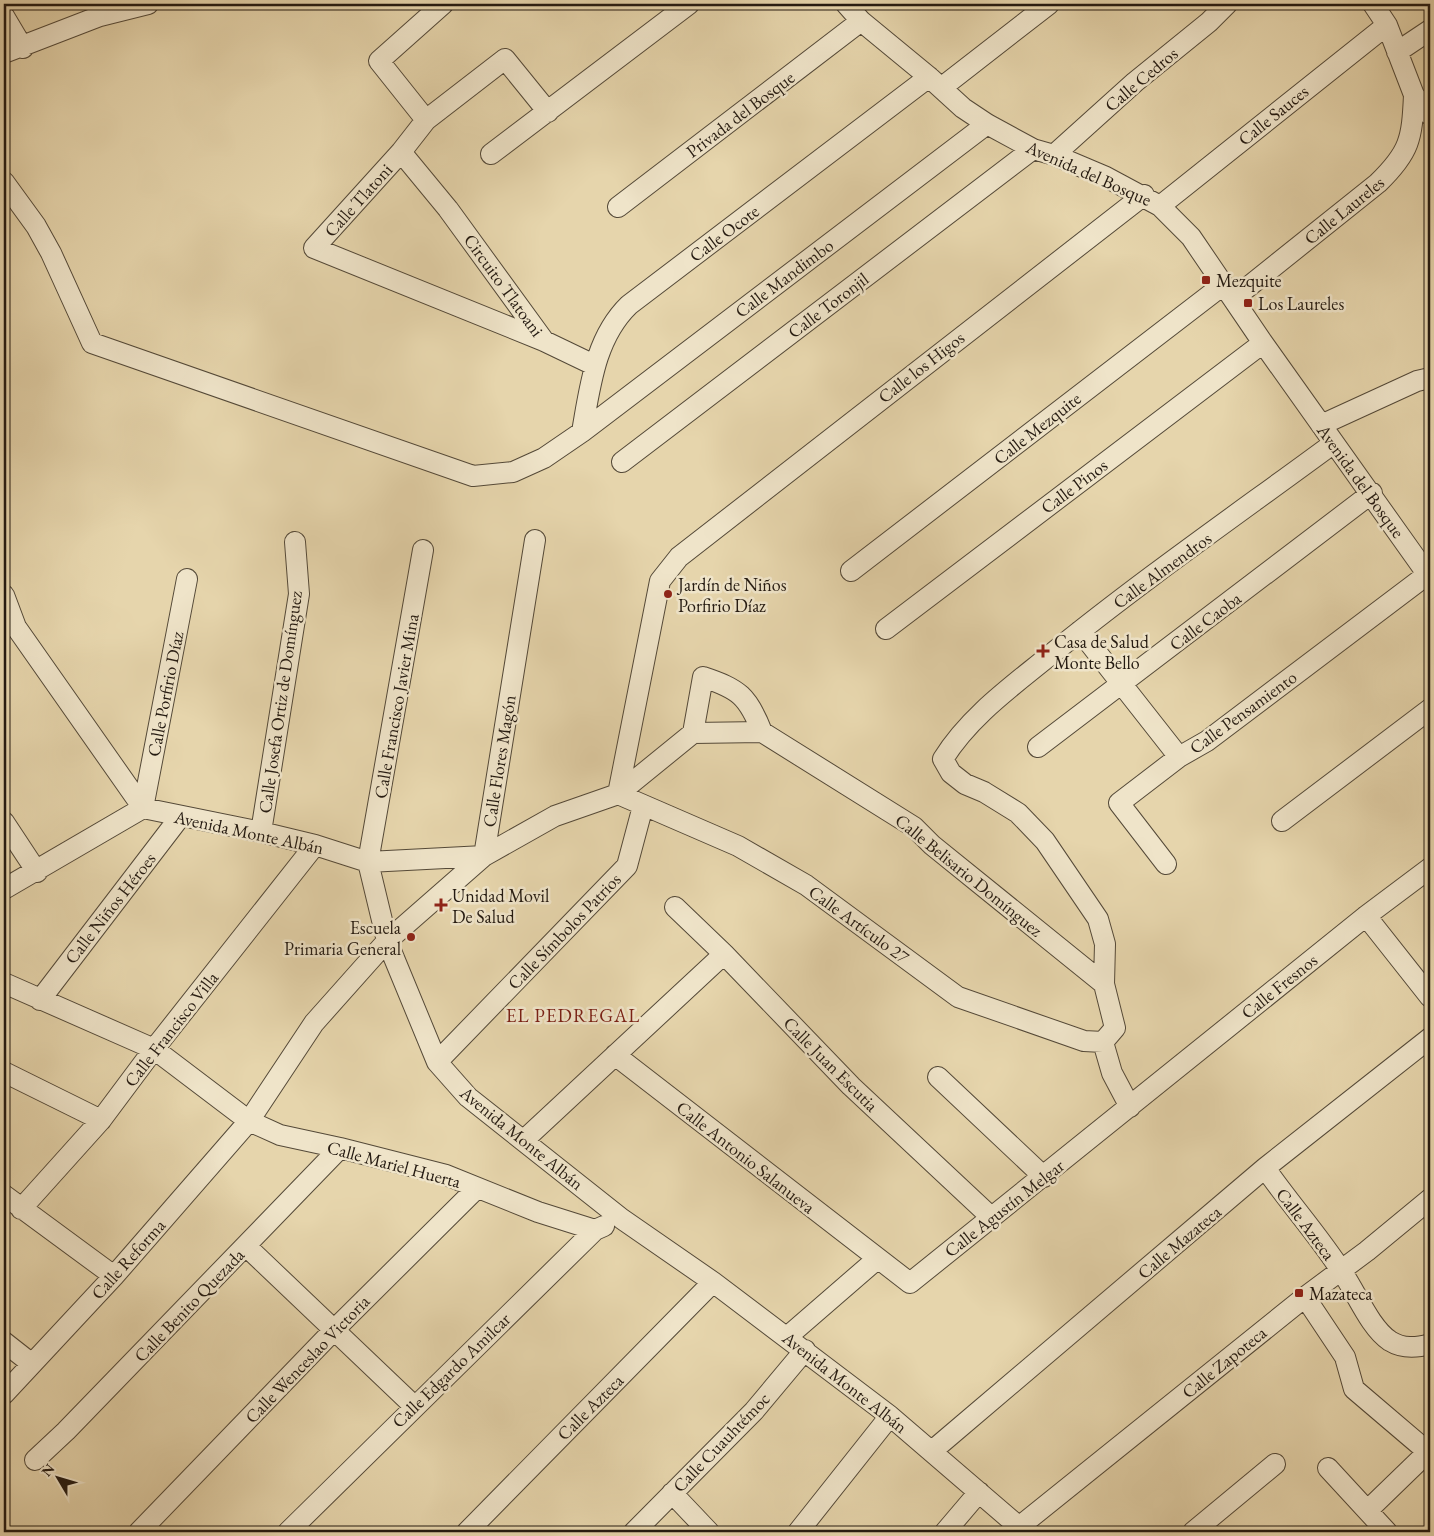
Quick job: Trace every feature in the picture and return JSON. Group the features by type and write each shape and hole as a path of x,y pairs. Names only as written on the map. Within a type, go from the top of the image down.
{"street":[{"path":"4,53 23,48 100,16 148,4"},
{"path":"426,120 379,61 444,4"},
{"path":"490,154 689,4"},
{"name":"Avenida del Bosque","path":"846,4 861,21 935,82 962,108 1033,149 1054,155 1152,200 1191,237 1263,343 1372,493 1429,576"},
{"name":"Calle Ocote","path":"582,432 594,365 615,319 630,305 935,82 1049,4"},
{"name":"Calle Cedros","path":"1054,155 1135,82 1209,22 1226,4"},
{"path":"1372,4 1387,25 1414,95 1430,115"},
{"path":"4,16 23,48"},
{"name":"Privada del Bosque","path":"618,207 861,21"},
{"name":"Calle Sauces","path":"1152,200 1387,25"},
{"path":"1397,52 1430,30"},
{"name":"Calle Tlatoni","path":"314,248 401,152 426,120 505,59 548,112"},
{"name":"Calle Laureles","path":"1228,292 1378,183 1399,163 1412,128 1414,95"},
{"name":"Calle Mandimbo","path":"4,182 36,226 51,253 92,342 473,476 512,472 544,458 582,432 987,124"},
{"name":"Calle Toronjil","path":"622,462 1033,149"},
{"name":"Circuito Tlatoani","path":"401,152 448,209 544,342"},
{"name":"Calle los Higos","path":"618,794 648,634 660,581 679,556 1152,200"},
{"name":"Circuito Tlatoani","path":"314,248 544,342"},
{"name":"Calle Mezquite","path":"851,571 1228,292"},
{"path":"544,342 594,365"},
{"name":"Calle Pinos","path":"886,629 1263,343"},
{"path":"1321,425 1417,381 1430,378"},
{"name":"Calle Almendros","path":"1104,984 1106,944 1098,919 1045,841 1018,813 984,792 965,784 951,773 943,759 954,742 992,702 1080,631 1334,443"},
{"name":"Calle Caoba","path":"1038,748 1372,493"},
{"name":"Calle Flores Magón","path":"484,856 535,540"},
{"name":"Calle Josefa Ortiz de Domínguez","path":"261,832 299,594 294,542"},
{"name":"Calle Francisco Javier Mina","path":"368,862 423,550"},
{"name":"Calle Pensamiento","path":"1166,864 1119,803 1180,757 1207,741 1429,576"},
{"name":"Calle Porfirio Díaz","path":"143,808 187,579"},
{"path":"4,595 16,628 23,635 143,808 37,872 4,889"},
{"path":"1080,631 1121,686 1180,757"},
{"path":"4,641 23,635"},
{"path":"387,941 484,856 555,816 618,794 693,733 762,732 753,708 730,686 703,677 693,733"},
{"path":"1282,821 1430,708"},
{"name":"Calle Belisario Domínguez","path":"762,732 914,827 940,851 1104,984"},
{"name":"Calle Artículo 27","path":"618,794 738,846 806,885 958,997 1084,1041 1103,1042"},
{"name":"Calle Símbolos Patrios","path":"437,1062 627,866 643,806"},
{"name":"Avenida Monte Albán","path":"143,808 261,832 315,845 368,862 387,941 437,1062 468,1097 622,1219 713,1282 890,1416 1022,1530"},
{"name":"Calle Niños Héroes","path":"40,1000 180,817"},
{"path":"4,822 37,872"},
{"name":"Calle Francisco Villa","path":"21,1209 101,1120 154,1049 315,845"},
{"path":"368,862 484,856"},
{"name":"Calle Fresnos","path":"1130,1107 1366,916 1430,868"},
{"name":"Calle Juan Escutia","path":"675,907 724,954 851,1086 991,1217"},
{"path":"1366,916 1430,997"},
{"name":"Calle Reforma","path":"4,1394 114,1276 249,1121 314,1023 387,941"},
{"path":"524,1140 724,954"},
{"name":"Calle Mariel Huerta","path":"4,983 154,1049 249,1121 280,1135 446,1175 538,1212 595,1230"},
{"path":"1104,984 1115,1028 1103,1042 1112,1073 1130,1107"},
{"name":"Calle Mazateca","path":"932,1451 1265,1168 1430,1038"},
{"name":"Calle Antonio Salanueva","path":"616,1054 877,1259"},
{"path":"4,1072 101,1120"},
{"path":"938,1077 1044,1177"},
{"name":"Calle Agustín Melgar","path":"877,1259 910,1283 1130,1107"},
{"name":"Calle Benito Quezada","path":"35,1460 340,1148"},
{"name":"Calle Azteca","path":"1265,1168 1342,1271 1378,1330 1389,1340 1402,1347 1419,1347 1430,1344"},
{"name":"Calle Wenceslao Victoria","path":"139,1532 334,1330 476,1188"},
{"path":"4,1195 114,1276"},
{"name":"Calle Zapoteca","path":"1022,1530 1305,1297 1342,1271 1430,1199"},
{"name":"Calle Edgardo Amilcar","path":"288,1532 595,1230 622,1219"},
{"path":"246,1246 414,1406"},
{"path":"787,1337 877,1259"},
{"name":"Calle Azteca","path":"467,1532 713,1282"},
{"path":"1305,1297 1345,1357 1354,1389 1428,1452 1368,1510"},
{"path":"4,1342 32,1364"},
{"name":"Calle Cuauhtémoc","path":"634,1532 754,1411 805,1350"},
{"path":"798,1532 890,1416"},
{"path":"1193,1532 1275,1464"},
{"path":"1328,1468 1387,1532"},
{"path":"945,1532 980,1492"},
{"path":"672,1493 709,1532"}],"place":[{"name":"Mezquite","path":"1206,280"},
{"name":"Los Laureles","path":"1248,303"},
{"name":"Jardín de Niños Porfirio Díaz","path":"668,594"},
{"name":"Casa de Salud Monte Bello","path":"1043,651"},
{"name":"Unidad Movil De Salud","path":"441,905"},
{"name":"Escuela Primaria General","path":"411,937"},
{"name":"Mazateca","path":"1299,1293"}],"district":[{"name":"EL PEDREGAL","path":"573,1015"}]}
